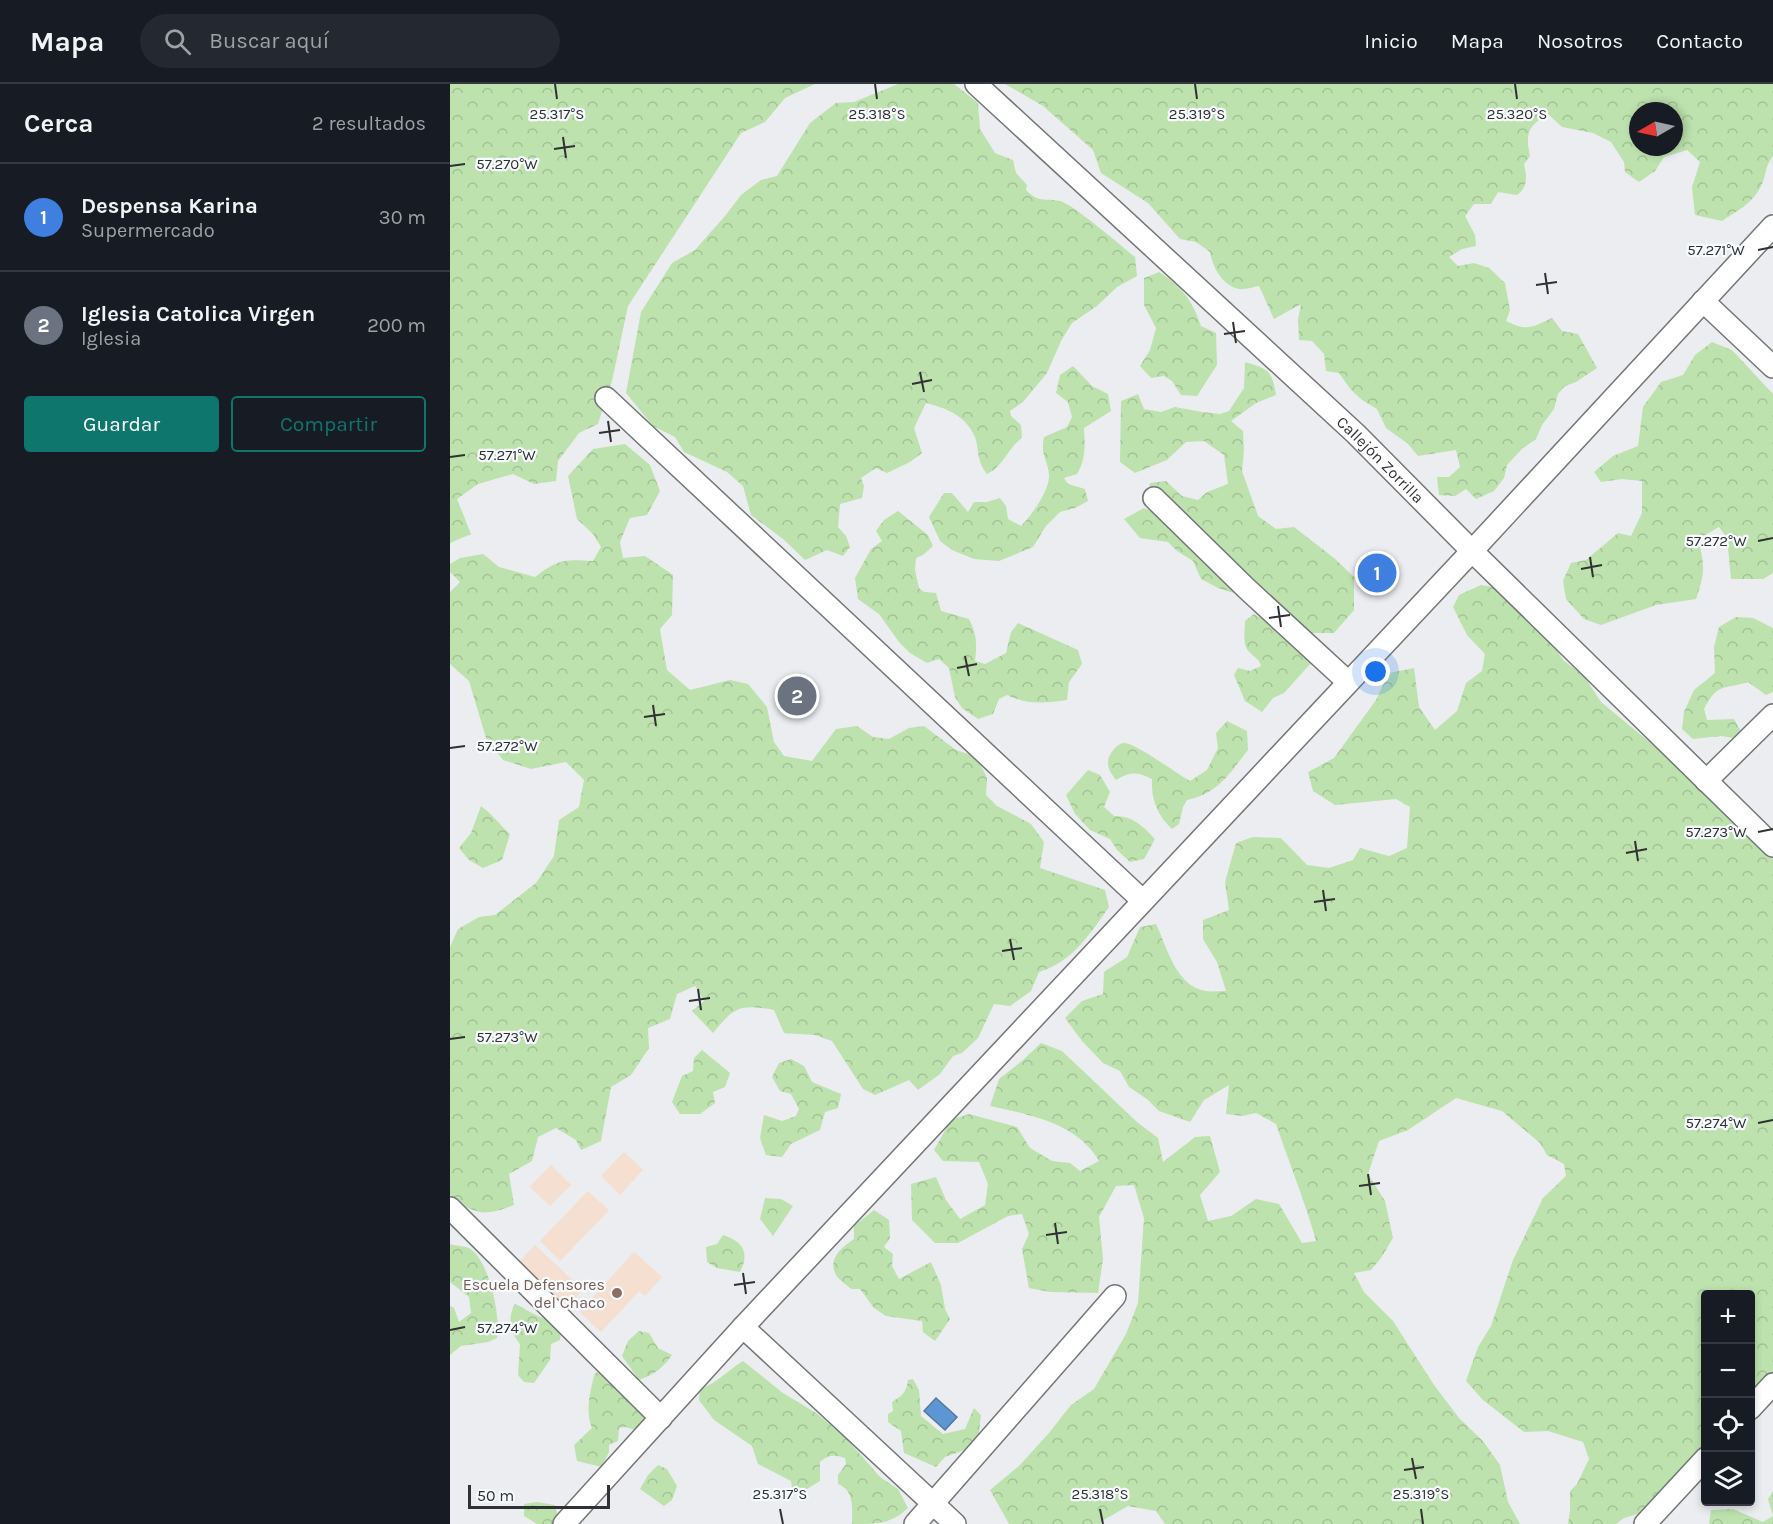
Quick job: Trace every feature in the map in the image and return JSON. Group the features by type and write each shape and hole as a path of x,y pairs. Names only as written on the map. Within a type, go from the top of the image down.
{"street":[{"name":"Callejón Zorrilla","path":"976,84 1356,434 1773,846"},
{"path":"564,1524 743,1327 1472,551 1773,226"},
{"path":"1703,301 1773,367"},
{"path":"606,398 1142,900"},
{"path":"1154,498 1247,589 1348,682"},
{"path":"1706,781 1773,715"},
{"path":"450,1208 662,1418"},
{"path":"915,1524 1115,1296"},
{"path":"743,1327 955,1524"},
{"path":"1755,1404 1773,1384"},
{"path":"1645,1524 1701,1463"}],"shaded area":[{"path":"624,1152 643,1170 620,1195 601,1176"},
{"path":"551,1165 571,1185 550,1206 530,1187"},
{"path":"588,1191 609,1210 560,1261 540,1241"},
{"path":"535,1245 583,1290 567,1307 519,1262"},
{"name":"Escuela Defensores del Chaco","path":"634,1252 662,1277 645,1296 639,1291 601,1332 580,1312"}],"green space":[{"path":"450,84 815,84 785,98 765,122 741,133 628,306 612,381 598,424 579,433 558,461 556,481 534,484 513,474 478,484 457,499 471,534 450,543"},
{"path":"898,84 954,84 978,103 980,129 995,153 1013,160 1016,173 1027,185 1026,190 1038,198 1060,201 1086,217 1135,257 1137,276 1117,287 1097,306 1072,323 1047,373 1023,402 1010,411 1011,416 1021,425 1022,438 998,467 987,474 980,463 975,438 969,426 959,416 926,403 914,428 922,453 910,462 887,473 876,468 861,478 864,486 862,498 840,504 838,527 846,536 850,547 843,556 827,550 805,560 783,539 751,515 743,486 727,472 684,452 675,437 653,426 626,393 641,312 672,263 695,250 741,195 761,180 777,176 810,123 836,103 854,102"},
{"path":"1005,84 1773,84 1773,156 1758,192 1744,206 1722,221 1695,215 1692,187 1700,162 1687,150 1683,151 1683,102 1629,102 1629,156 1667,156 1664,157 1655,171 1639,182 1625,172 1624,162 1611,142 1593,133 1562,127 1548,114 1532,126 1528,136 1530,156 1524,164 1526,177 1523,189 1517,195 1498,192 1491,204 1474,204 1465,216 1475,235 1476,246 1462,249 1449,257 1458,266 1474,263 1489,268 1505,283 1510,310 1506,321 1530,327 1552,318 1562,331 1578,334 1597,368 1576,382 1565,386 1558,394 1554,409 1542,425 1536,439 1522,449 1507,465 1504,478 1494,491 1476,499 1466,489 1455,496 1439,495 1437,477 1449,477 1460,467 1456,450 1418,456 1408,444 1386,428 1377,409 1351,390 1339,373 1326,371 1324,354 1312,341 1299,340 1298,320 1301,304 1274,319 1259,286 1241,289 1223,280 1213,264 1210,252 1196,242 1180,239 1148,203 1101,173 1093,150 1043,106"},
{"path":"1159,272 1185,295 1201,326 1216,333 1217,365 1197,396 1181,395 1172,381 1164,376 1151,378 1140,366 1150,350 1156,328 1144,305 1144,278"},
{"path":"1712,342 1732,350 1773,394 1773,573 1763,579 1731,579 1727,538 1719,527 1698,539 1703,569 1696,599 1656,605 1601,625 1584,619 1566,599 1563,581 1571,563 1586,560 1618,533 1631,536 1642,513 1642,481 1622,479 1601,482 1594,472 1613,456 1638,446 1643,407 1661,382 1683,375 1695,355"},
{"path":"1245,362 1268,372 1273,380 1276,395 1256,403 1231,421 1243,431 1242,471 1258,516 1276,529 1294,527 1354,577 1354,610 1334,633 1310,633 1240,595 1218,588 1201,579 1193,561 1168,542 1140,538 1124,519 1144,508 1166,518 1146,501 1150,483 1166,481 1182,496 1198,500 1207,492 1228,484 1224,455 1204,441 1186,442 1167,460 1135,473 1120,462 1121,401 1138,394 1144,409 1161,412 1175,407 1220,414 1229,411 1244,388"},
{"path":"1073,366 1092,386 1108,394 1111,411 1084,428 1084,452 1080,469 1077,474 1064,478 1068,484 1085,489 1088,501 1060,512 1046,526 1033,547 999,561 974,559 952,550 940,541 929,517 944,493 952,493 968,512 974,502 987,502 1000,498 1006,506 1008,519 1021,526 1035,509 1046,488 1049,475 1043,448 1044,437 1067,427 1072,417 1068,402 1056,393 1060,375"},
{"path":"625,444 650,465 660,491 647,515 630,518 620,542 623,558 645,556 673,575 672,615 660,629 667,670 690,690 730,680 748,684 767,707 774,742 784,756 812,761 836,729 857,726 873,737 889,739 909,728 924,726 956,750 977,757 987,778 986,795 997,806 1031,824 1044,842 1040,868 1105,890 1109,907 1071,954 1039,972 1031,991 1010,1006 994,1004 978,1038 962,1053 953,1056 940,1074 918,1090 909,1080 875,1095 863,1089 832,1041 815,1035 784,1033 774,1010 753,1007 739,1009 727,1017 713,1033 692,1011 704,1001 695,986 677,994 670,1019 648,1028 649,1048 631,1075 611,1087 601,1141 581,1150 576,1140 556,1128 538,1137 532,1161 509,1174 514,1205 495,1211 480,1212 466,1207 450,1195 450,947 458,929 479,917 495,915 536,883 554,856 559,820 579,807 584,780 566,762 531,769 503,760 486,738 469,681 450,664 450,592 460,582 450,572 450,564 460,558 483,554 499,567 535,577 562,562 593,561 601,547 593,534 577,519 568,476 593,449"},
{"path":"898,511 928,535 933,546 916,558 915,570 919,588 924,592 936,593 941,611 969,619 976,640 975,661 985,664 1006,653 1011,632 1018,623 1078,650 1082,664 1069,682 1067,700 1037,702 1007,695 999,699 993,714 978,719 962,708 955,697 949,668 939,659 927,663 910,653 879,614 858,599 855,578 871,549 882,541 876,531 884,520"},
{"path":"1481,585 1499,588 1544,632 1563,660 1584,676 1601,702 1773,844 1773,1378 1755,1400 1755,1290 1701,1290 1701,1470 1671,1504 1624,1518 1616,1524 1568,1524 1570,1491 1577,1484 1589,1459 1583,1442 1548,1431 1524,1432 1483,1400 1466,1381 1478,1347 1491,1326 1513,1260 1543,1198 1566,1176 1564,1164 1547,1155 1540,1143 1502,1111 1456,1098 1408,1130 1379,1141 1368,1174 1385,1201 1393,1238 1371,1270 1354,1273 1364,1292 1393,1321 1434,1385 1459,1418 1483,1441 1500,1465 1508,1502 1520,1524 1165,1524 1156,1511 1128,1506 1100,1524 1009,1524 990,1490 1019,1466 1071,1405 1094,1389 1126,1334 1138,1303 1144,1218 1134,1185 1116,1186 1099,1217 1103,1259 1098,1293 1050,1292 1029,1288 1022,1249 1029,1234 1022,1214 1008,1216 958,1243 935,1243 912,1220 911,1184 936,1177 946,1200 960,1219 985,1205 988,1184 979,1162 943,1161 934,1150 951,1120 969,1114 1017,1127 1030,1148 1052,1161 1070,1163 1080,1171 1099,1161 1090,1148 1065,1129 1036,1117 990,1106 999,1079 1041,1043 1062,1051 1137,1122 1158,1138 1163,1162 1195,1137 1210,1136 1220,1172 1200,1195 1208,1221 1231,1216 1256,1199 1279,1204 1302,1243 1316,1241 1276,1124 1256,1113 1242,1116 1226,1114 1229,1085 1204,1100 1190,1122 1159,1111 1147,1099 1129,1087 1120,1071 1103,1063 1082,1041 1065,1018 1082,1001 1103,994 1104,972 1127,957 1140,927 1156,924 1174,965 1187,982 1206,991 1226,991 1217,962 1203,939 1203,920 1229,910 1225,882 1236,843 1253,837 1281,838 1307,865 1329,868 1353,860 1360,848 1389,856 1407,848 1410,807 1396,799 1335,805 1313,791 1308,772 1334,758 1376,700 1389,673 1414,668 1419,707 1435,730 1457,711 1466,683 1482,671 1485,654 1467,635 1453,607 1459,595"},
{"path":"1254,614 1282,630 1312,662 1284,693 1273,698 1262,712 1245,701 1234,675 1238,668 1250,671 1261,666 1247,650 1245,641 1245,621"},
{"path":"1736,617 1753,618 1773,628 1773,692 1766,695 1748,682 1722,688 1713,695 1704,709 1707,720 1734,719 1740,730 1734,738 1721,736 1693,739 1682,729 1684,712 1694,690 1715,673 1714,647 1719,627"},
{"path":"1227,721 1247,731 1248,750 1229,775 1215,787 1207,793 1187,800 1179,824 1172,829 1162,818 1156,806 1152,779 1134,774 1116,780 1109,768 1110,755 1118,745 1124,743 1147,753 1190,781 1207,770 1218,748 1216,733"},
{"path":"1088,770 1100,775 1110,792 1104,807 1114,816 1126,817 1137,823 1155,839 1144,859 1130,862 1117,850 1110,839 1090,830 1075,814 1066,795"},
{"path":"481,806 510,834 502,860 483,868 469,860 459,848 471,833"},
{"path":"702,1050 730,1073 725,1087 713,1092 715,1103 700,1114 680,1114 672,1102 682,1076 693,1071 694,1058"},
{"path":"791,1059 804,1066 812,1082 841,1094 838,1108 825,1112 820,1130 791,1144 782,1157 766,1155 760,1138 764,1115 782,1121 796,1116 799,1109 791,1094 780,1091 772,1077 779,1063"},
{"path":"765,1198 781,1199 793,1206 773,1236 760,1219"},
{"path":"874,1210 889,1220 890,1238 884,1247 893,1254 892,1266 899,1279 931,1262 941,1285 945,1309 950,1319 935,1341 923,1332 922,1321 886,1316 874,1308 860,1289 851,1289 836,1275 833,1264 837,1254 854,1239 854,1226"},
{"path":"723,1235 736,1241 743,1249 744,1259 740,1272 717,1268 707,1262 706,1247 717,1244"},
{"path":"450,1244 469,1248 482,1264 492,1289 498,1329 497,1338 488,1342 461,1346 450,1355 450,1306 454,1308 459,1322 471,1313 469,1297 450,1282"},
{"path":"515,1304 561,1329 560,1340 551,1344 550,1360 534,1383 524,1382 518,1375 520,1344 514,1335 510,1320"},
{"path":"639,1331 649,1333 658,1348 672,1355 658,1370 639,1380 622,1356 628,1341"},
{"path":"743,1361 783,1393 816,1413 846,1438 880,1477 898,1489 908,1508 896,1517 883,1522 852,1524 850,1496 838,1484 838,1475 846,1464 845,1458 832,1456 823,1459 820,1462 820,1481 802,1492 792,1488 791,1481 758,1464 752,1446 714,1420 699,1400 700,1389"},
{"path":"605,1371 615,1383 618,1391 626,1396 640,1392 651,1393 654,1402 640,1432 626,1427 619,1428 618,1441 609,1445 609,1452 602,1467 577,1461 574,1445 592,1428 589,1408 591,1387 595,1373"},
{"path":"913,1379 919,1390 921,1416 943,1434 965,1429 974,1408 981,1415 979,1433 973,1447 945,1457 936,1467 904,1453 901,1431 888,1422 888,1414 893,1411 892,1402 903,1393 908,1380"},
{"path":"658,1465 667,1469 677,1486 672,1500 664,1506 640,1489 648,1475"},
{"path":"1773,1491 1773,1516 1768,1499"},
{"path":"537,1502 555,1505 559,1520 555,1524 537,1524 524,1516 524,1504"},
{"path":"1733,1509 1763,1522 1773,1516 1773,1524 1709,1524 1711,1510"}],"water":[{"path":"936,1398 957,1417 945,1430 924,1411"}],"place":[{"name":"Despensa Karina","path":"1377,573"},
{"name":"Iglesia Catolica Virgen","path":"797,696"},
{"name":"Escuela Defensores del Chaco","path":"617,1293"}]}
